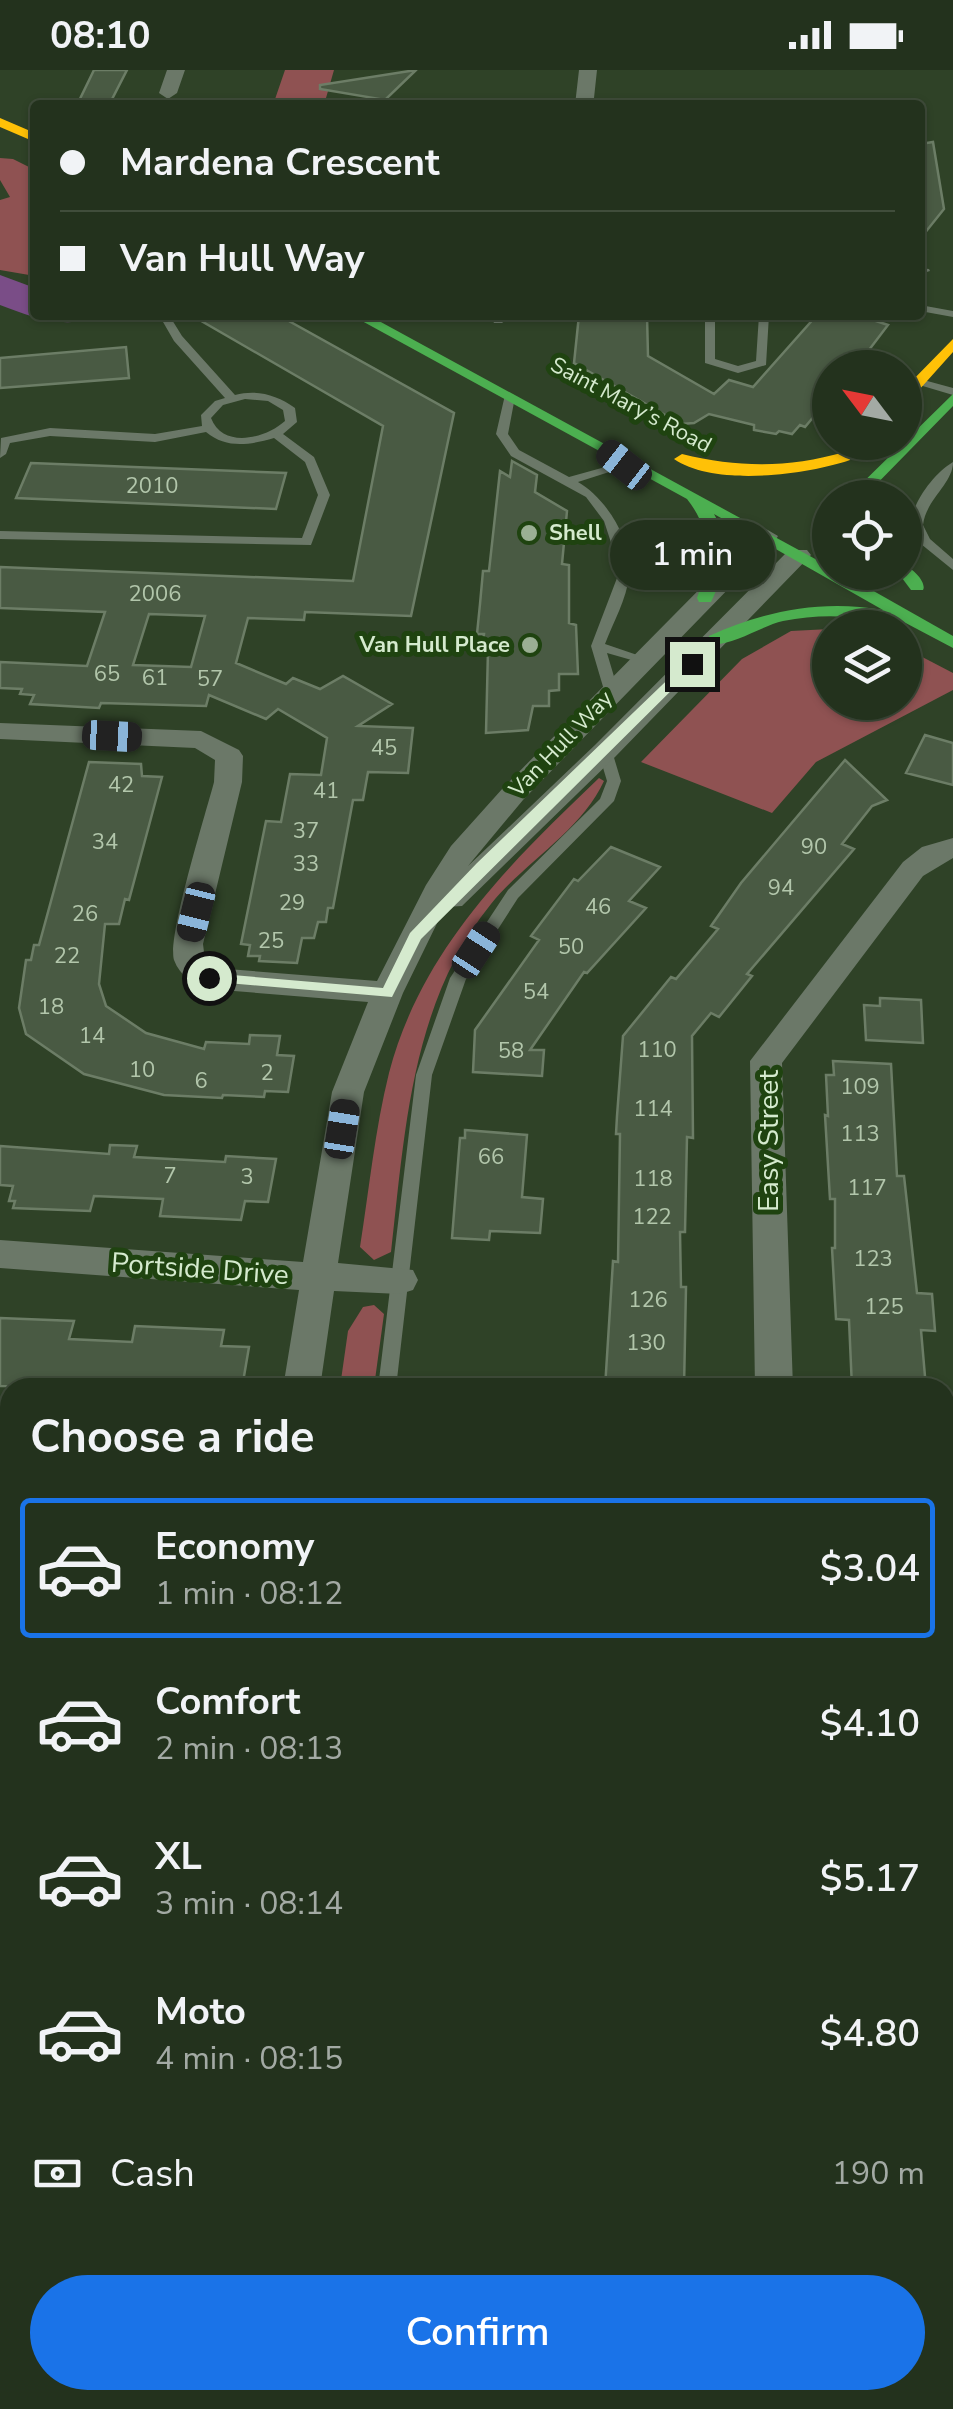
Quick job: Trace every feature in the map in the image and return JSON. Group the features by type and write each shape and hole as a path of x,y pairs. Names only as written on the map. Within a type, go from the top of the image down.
{"main road":[{"path":"11,134 30,155"},
{"name":"Saint Mary’s Road","path":"367,320 766,536 790,563 892,610"},
{"path":"423,323 471,349"},
{"path":"922,379 953,343"},
{"path":"879,480 953,395"},
{"name":"Saint Mary’s Road","path":"750,496 673,454 730,471 766,475 814,470 833,460"},
{"path":"808,495 842,460"},
{"path":"693,496 706,509 720,544 718,568 705,598"},
{"path":"766,536 786,516"},
{"path":"790,563 812,541"},
{"path":"922,587 941,602"},
{"path":"716,640 756,619 793,610 812,610"},
{"name":"Saint Mary’s Road","path":"922,624 953,642"}],"street":[{"path":"168,93 176,70"},
{"path":"584,100 588,70"},
{"name":"Van Hull Way","path":"303,1378 348,1092 387,993 461,853 612,690 766,536"},
{"name":"Van Hull Way","path":"416,936 790,563"},
{"path":"612,690 644,710"},
{"path":"0,731 186,739 222,748 229,756 228,782 188,944 188,959 197,972 209,978 387,993"},
{"name":"Easy Street","path":"774,1378 766,1061 913,868 932,854 953,848"},
{"name":"Portside Drive","path":"0,1254 318,1278 400,1280"}],"lane":[{"path":"925,309 953,314"},
{"path":"166,320 174,338 215,374 231,398"},
{"path":"710,320 708,361 738,370 762,363 764,320"},
{"path":"922,391 953,395"},
{"path":"0,454 5,440 50,432 155,438 208,428 234,440 276,435 292,422 289,408 258,396 231,398 210,409 205,417 208,428"},
{"path":"509,396 502,434 515,453 601,505 623,561 618,596 598,646 612,690"},
{"path":"0,535 307,542 324,494 310,460 276,435"},
{"path":"566,482 624,465 598,444"},
{"path":"953,466 915,521 917,531 953,566"},
{"path":"598,646 642,659"},
{"path":"388,1378 424,1075 458,978 513,894 607,800 614,781 605,751"}],"shaded area":[{"path":"285,70 334,70 325,100 275,100"},
{"path":"0,158 30,168 30,275 0,270 0,200 10,197 0,180"},
{"path":"0,275 30,286 30,316 0,305"},
{"path":"812,630 812,720 896,720 816,762 772,813 641,762 742,659 791,631"},
{"path":"922,657 953,673 953,690 922,706"},
{"path":"599,778 604,781 582,815 491,904 464,942 444,983 416,1070 391,1252 374,1260 360,1247 380,1116 404,1028 423,987 446,948 502,876"},
{"path":"374,1305 384,1314 375,1378 341,1378 348,1331 363,1307"}],"building":[{"path":"94,70 127,70 112,100 79,100"},
{"path":"416,70 385,100 320,89 320,85"},
{"path":"933,142 944,209 925,233 925,143"},
{"path":"200,320 287,320 454,413 411,616 305,612 304,620 248,618 236,663 286,684 293,678 320,689 343,676 392,704 358,726 413,728 408,773 368,772 363,800 353,800 333,908 328,908 326,922 318,922 314,938 302,938 297,963 259,961 260,956 248,956 250,945 241,944 266,821 281,822 290,774 321,775 327,738 278,709 266,719 209,695 206,706 101,703 99,708 30,704 34,695 20,694 22,689 0,688 0,662 87,666 105,612 0,608 0,567 353,581 383,426","holes":["149,614 205,616 191,667 133,665"]},
{"path":"578,320 647,320 648,356 714,394 729,380 753,387 813,320 873,320 888,325 869,350 812,350 812,419 792,434 754,430 754,425 709,414 694,423 681,424 574,363"},
{"path":"126,347 129,378 0,388 0,358"},
{"name":"Van Hull Place","path":"512,461 537,475 535,492 567,511 562,564 569,565 569,623 576,625 578,674 559,674 559,690 549,691 549,706 533,706 528,730 486,733 488,650 482,650 484,634 477,634 483,571 489,571 500,471 510,477"},
{"path":"31,463 286,473 276,509 16,498"},
{"path":"925,735 953,743 953,785 906,773"},
{"path":"845,760 887,800 872,806 842,844 854,849 747,974 752,976 719,1017 711,1013 692,1036 693,1138 687,1137 685,1232 680,1232 681,1287 686,1287 684,1378 606,1378 613,1261 618,1262 620,1134 616,1134 623,1036 671,977 676,979 718,929 711,926 741,883"},
{"path":"89,762 141,764 142,776 162,777 129,900 125,899 119,924 105,924 99,984 106,1006 146,1033 204,1049 206,1042 249,1044 250,1035 280,1036 277,1055 294,1056 288,1092 265,1091 264,1097 164,1095 84,1074 26,1034 19,1008 26,960 31,960 34,945 39,945"},
{"path":"611,847 660,867 629,901 646,908 584,972 530,1050 544,1050 542,1076 473,1072 475,1030 539,940 531,936 574,879 578,881"},
{"path":"880,998 921,1000 923,1043 866,1040 864,1005 880,1006"},
{"path":"833,1061 891,1064 897,1176 904,1176 917,1293 932,1294 935,1331 921,1330 925,1378 852,1378 849,1320 836,1319 832,1248 835,1199 830,1199 825,1115 828,1116 826,1075 834,1075"},
{"path":"465,1130 527,1135 522,1197 543,1199 540,1233 490,1231 489,1240 452,1238 460,1138 465,1138"},
{"path":"110,1145 137,1146 134,1157 225,1162 226,1156 276,1159 268,1202 245,1201 241,1220 160,1216 163,1199 94,1196 90,1211 13,1208 15,1201 9,1201 13,1186 0,1185 0,1146 109,1154"},
{"path":"0,1318 74,1321 69,1339 132,1342 135,1326 224,1330 221,1346 249,1347 244,1378 0,1378"}],"traffic: fast":[{"path":"367,320 693,496 953,643"},
{"path":"872,480 953,398"},
{"path":"693,496 710,521 716,545 714,570 705,598"},
{"path":"715,640 759,622 812,611"}],"traffic: slow":[{"path":"0,122 30,136"},
{"path":"922,378 953,343"},
{"path":"682,459 764,471 804,468 836,460"}],"place":[{"name":"Shell","path":"529,533"},
{"name":"Van Hull Place","path":"530,645"}],"route":[{"path":"209,978 387,993 416,936 482,866 692,664"}]}
